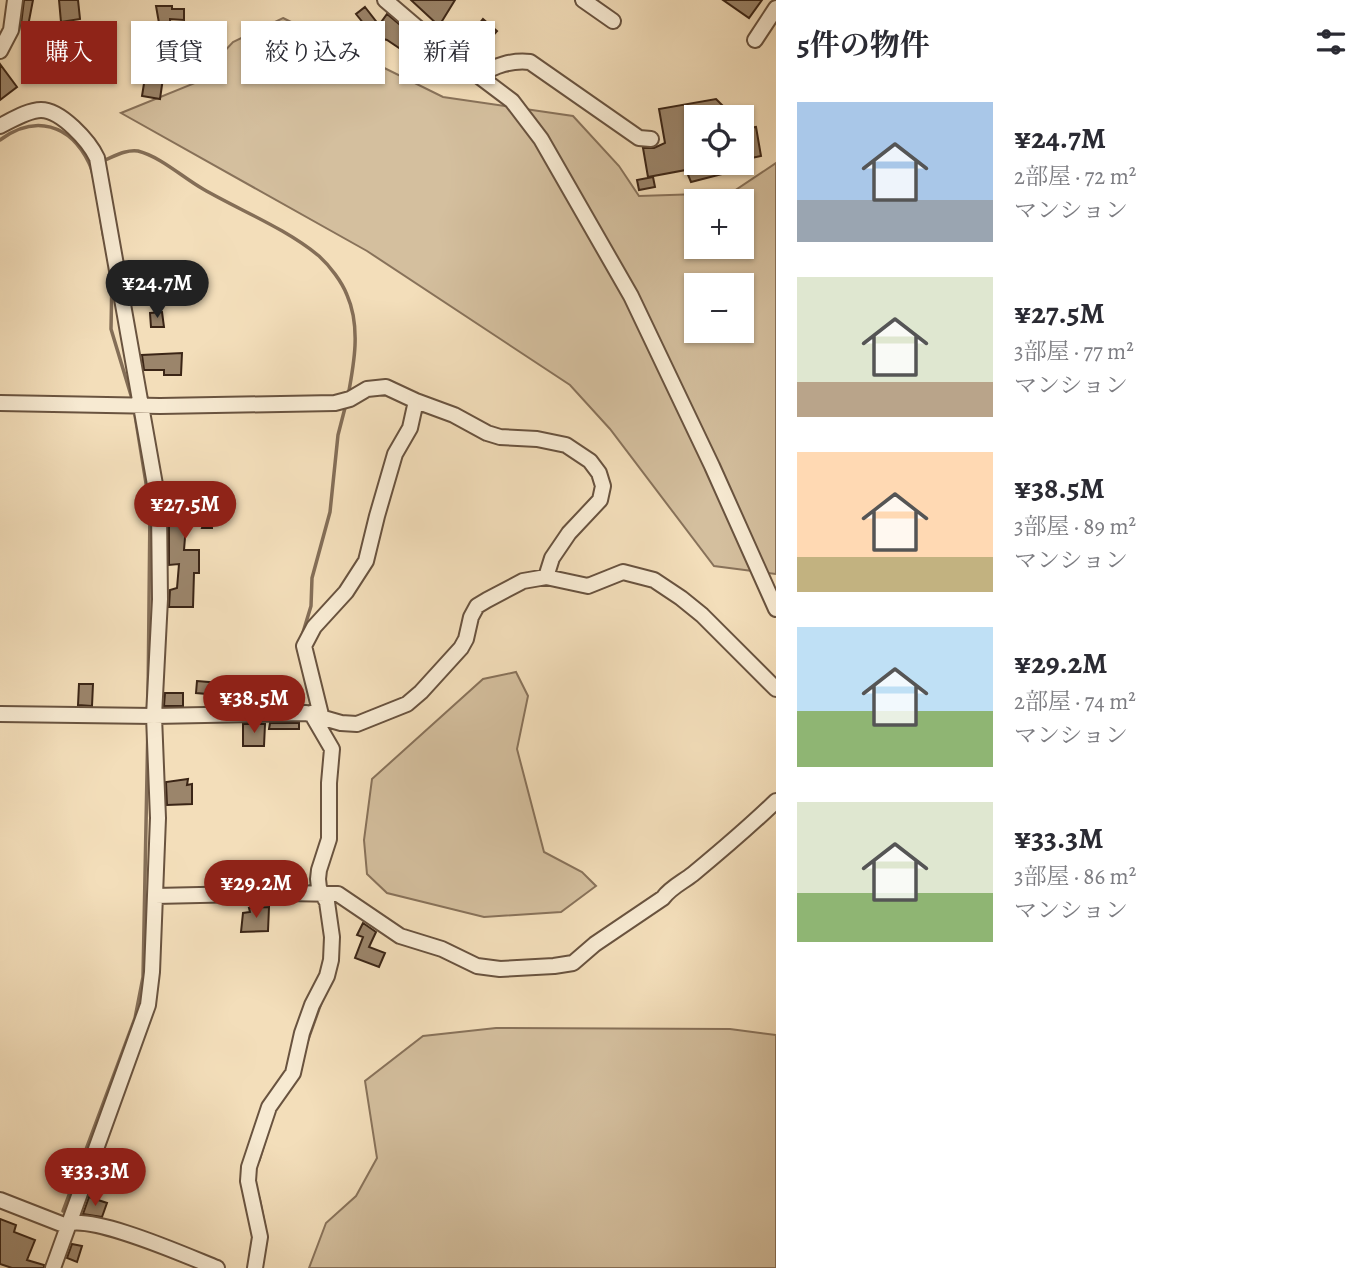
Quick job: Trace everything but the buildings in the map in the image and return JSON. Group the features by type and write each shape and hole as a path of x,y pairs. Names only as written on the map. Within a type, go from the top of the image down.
{"street":[{"path":"0,51 11,30 15,0"},
{"path":"385,0 411,21"},
{"path":"583,0 613,21"},
{"path":"755,40 776,8"},
{"path":"495,68 516,61 530,62 639,138 651,139"},
{"path":"490,84 512,101 529,122 566,179 631,296 776,609"},
{"path":"0,126 33,111 42,110 50,112 79,131 91,145 98,162 136,405 159,507 160,599 149,716 158,818 152,972 147,1013 53,1268"},
{"path":"0,403 335,403 367,389 386,387 500,437 537,439 566,445 590,461 599,473 603,486 600,500 569,533 552,558 546,577"},
{"path":"328,895 320,888 318,870 329,839 332,749 316,714 304,646 314,627 346,592 366,561 395,454 410,428 416,401"},
{"path":"0,714 316,714 341,723 357,724 407,704 421,692 461,648 477,606 523,581 546,577 588,586 623,572 654,580 702,615 776,689"},
{"path":"155,896 286,892 328,895 352,902 369,917 400,936 442,949 477,966 500,969 554,967 573,963 595,944 688,878 776,801"},
{"path":"255,1268 260,1237 248,1181 249,1167 269,1107 293,1073 302,1033 327,976 332,937 328,895"},
{"path":"0,1199 64,1225 69,1222 102,1226 130,1234 217,1268"}],"shaded area":[{"path":"241,38 241,84 385,84 385,68 399,75 399,84 417,84 443,97 573,116 619,166 639,196 684,195 684,259 754,259 754,189 737,189 776,163 776,574 714,566 610,429 570,385 367,251 121,113 193,84 227,84 227,48"},
{"path":"516,672 528,696 517,749 544,852 582,872 596,886 561,912 484,917 387,893 367,874 364,840 372,779 483,679"},
{"path":"496,1028 730,1029 776,1035 776,1268 309,1268 326,1223 356,1196 377,1158 365,1081 423,1036"}],"waterway":[{"path":"0,140 26,127 39,126 50,127 72,139 92,170 104,238"},
{"path":"102,161 129,151 147,154 203,189 292,237 319,256 345,290 354,320 355,346 348,396"},
{"path":"112,276 111,329 133,402"},
{"path":"301,639 311,606 312,578 330,512 338,435 346,404"},
{"path":"134,409 150,508 148,701"},
{"path":"63,1211 135,1018 143,977 148,723"},
{"path":"307,1042 322,1000"},
{"path":"299,1076 303,1059"},
{"path":"259,1160 266,1137"},
{"path":"259,1198 265,1228"}]}
